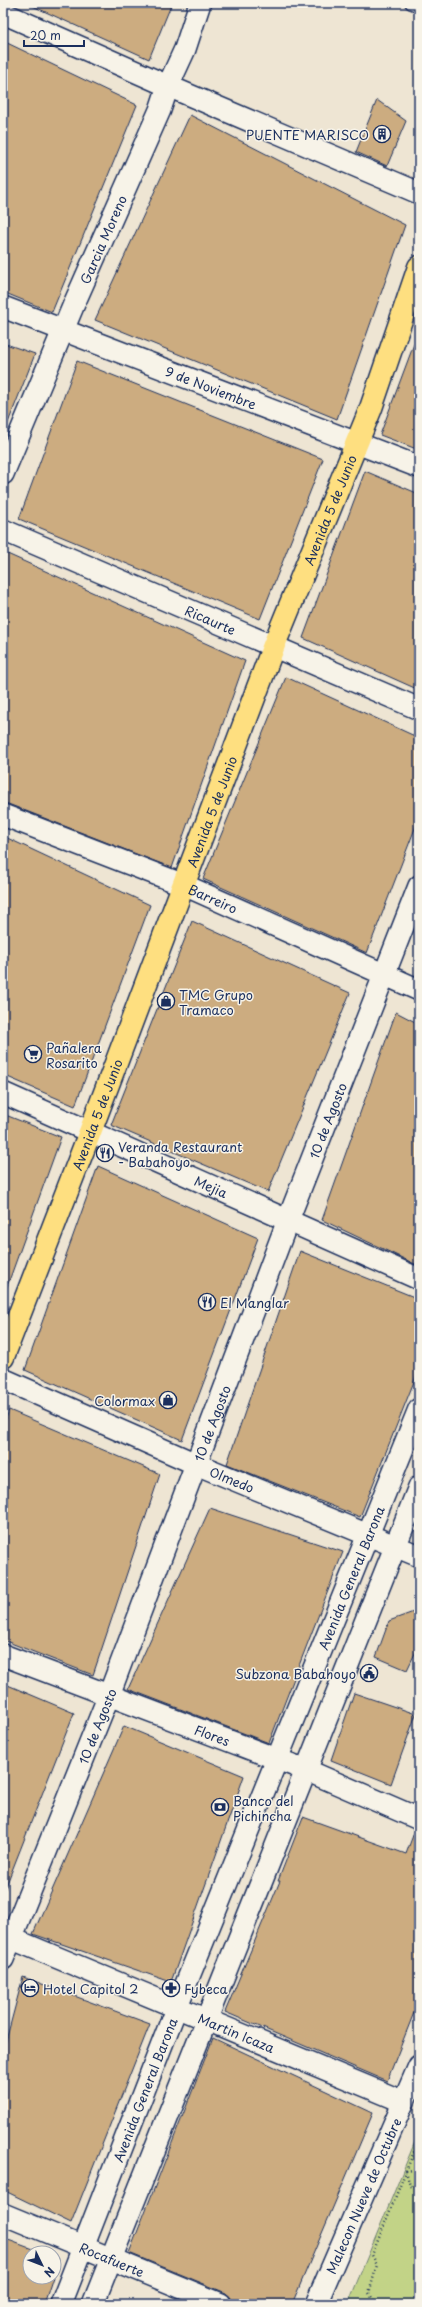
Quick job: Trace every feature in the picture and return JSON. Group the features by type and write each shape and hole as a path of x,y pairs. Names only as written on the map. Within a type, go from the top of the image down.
{"main road":[{"name":"Avenida 5 de Junio","path":"3,1357 90,1132 274,645 358,444 419,267"}],"street":[{"name":"Garcia Moreno","path":"3,474 63,330 160,110 168,86 185,49 200,3"},
{"path":"3,13 168,86 419,193"},
{"name":"9 de Noviembre","path":"3,307 419,468"},
{"name":"Ricaurte","path":"3,530 274,645 419,709"},
{"name":"Barreiro","path":"3,815 184,885 419,990"},
{"name":"10 de Agosto","path":"3,1959 7,1936 109,1695 288,1220 419,886"},
{"name":"Mejia","path":"3,1093 419,1279"},
{"name":"Olmedo","path":"3,1379 196,1464 419,1556"},
{"name":"Avenida General Barona","path":"61,2304 82,2246 177,2006 419,1409"},
{"path":"93,2304 419,1487"},
{"name":"Flores","path":"3,1655 306,1770 419,1819"},
{"name":"Martin Icaza","path":"7,1936 207,2018 404,2102"},
{"name":"Malecon Nueve de Octubre","path":"316,2304 419,2066"},
{"name":"Rocafuerte","path":"3,2214 221,2304"}],"lane":[{"path":"411,3 419,6"}],"path":[{"path":"376,2304 369,2293 377,2265 372,2255 419,2140"},
{"path":"406,2171 419,2169 419,2159 414,2152"},
{"path":"406,2171 410,2186 419,2187"}],"green space":[{"path":"419,2132 419,2304 348,2304"}],"building":[{"path":"26,3 172,3 149,59"},
{"path":"3,41 137,105 52,312 3,292"},
{"name":"PUENTE MARISCO","path":"377,100 406,121 387,166 356,152"},
{"path":"190,115 405,225 337,419 95,320"},
{"path":"417,336 419,336 419,450 380,435"},
{"path":"3,343 35,354 4,433 3,433"},
{"path":"77,361 323,459 260,619 19,519"},
{"path":"365,471 419,494 419,690 303,638"},
{"path":"3,552 245,661 172,868 3,802"},
{"path":"286,677 419,738 419,818 367,953 203,879"},
{"path":"3,836 150,905 75,1106 3,1075"},
{"path":"192,921 350,993 268,1192 111,1125"},
{"path":"396,1012 419,1024 419,1266 322,1220"},
{"path":"3,1114 61,1137 5,1292 3,1292"},
{"path":"98,1166 258,1238 182,1440 25,1370"},
{"path":"300,1251 419,1299 419,1369 360,1517 227,1464"},
{"path":"9,1410 160,1474 93,1675 3,1640 3,1428"},
{"path":"210,1508 343,1552 269,1743 128,1689"},
{"path":"419,1610 419,1645 407,1670 376,1657 389,1621"},
{"path":"3,1683 74,1713 4,1891 3,1891"},
{"path":"354,1693 416,1714 391,1784 331,1760"},
{"path":"124,1726 244,1776 171,1982 33,1934"},
{"path":"303,1817 406,1854 415,1830 419,1831 419,2000 387,2081 225,2012 280,1881 278,1881"},
{"path":"23,1977 150,2024 71,2223 3,2190 3,2052"},
{"path":"213,2038 373,2113 292,2304 240,2304 232,2301 226,2293 129,2253"},
{"path":"3,2238 22,2245 22,2285 50,2285 44,2304 3,2304"}],"place":[{"name":"PUENTE MARISCO","path":"382,134"},
{"name":"TMC Grupo Tramaco","path":"166,1001"},
{"name":"Pañalera Rosarito","path":"33,1054"},
{"name":"Veranda Restaurant - Babahoyo","path":"105,1153"},
{"name":"El Manglar","path":"207,1302"},
{"name":"Colormax","path":"168,1400"},
{"name":"Subzona Babahoyo","path":"369,1673"},
{"name":"Banco del Pichincha","path":"220,1807"},
{"name":"Hotel Capitol 2","path":"30,1988"},
{"name":"Fybeca","path":"171,1988"}]}
